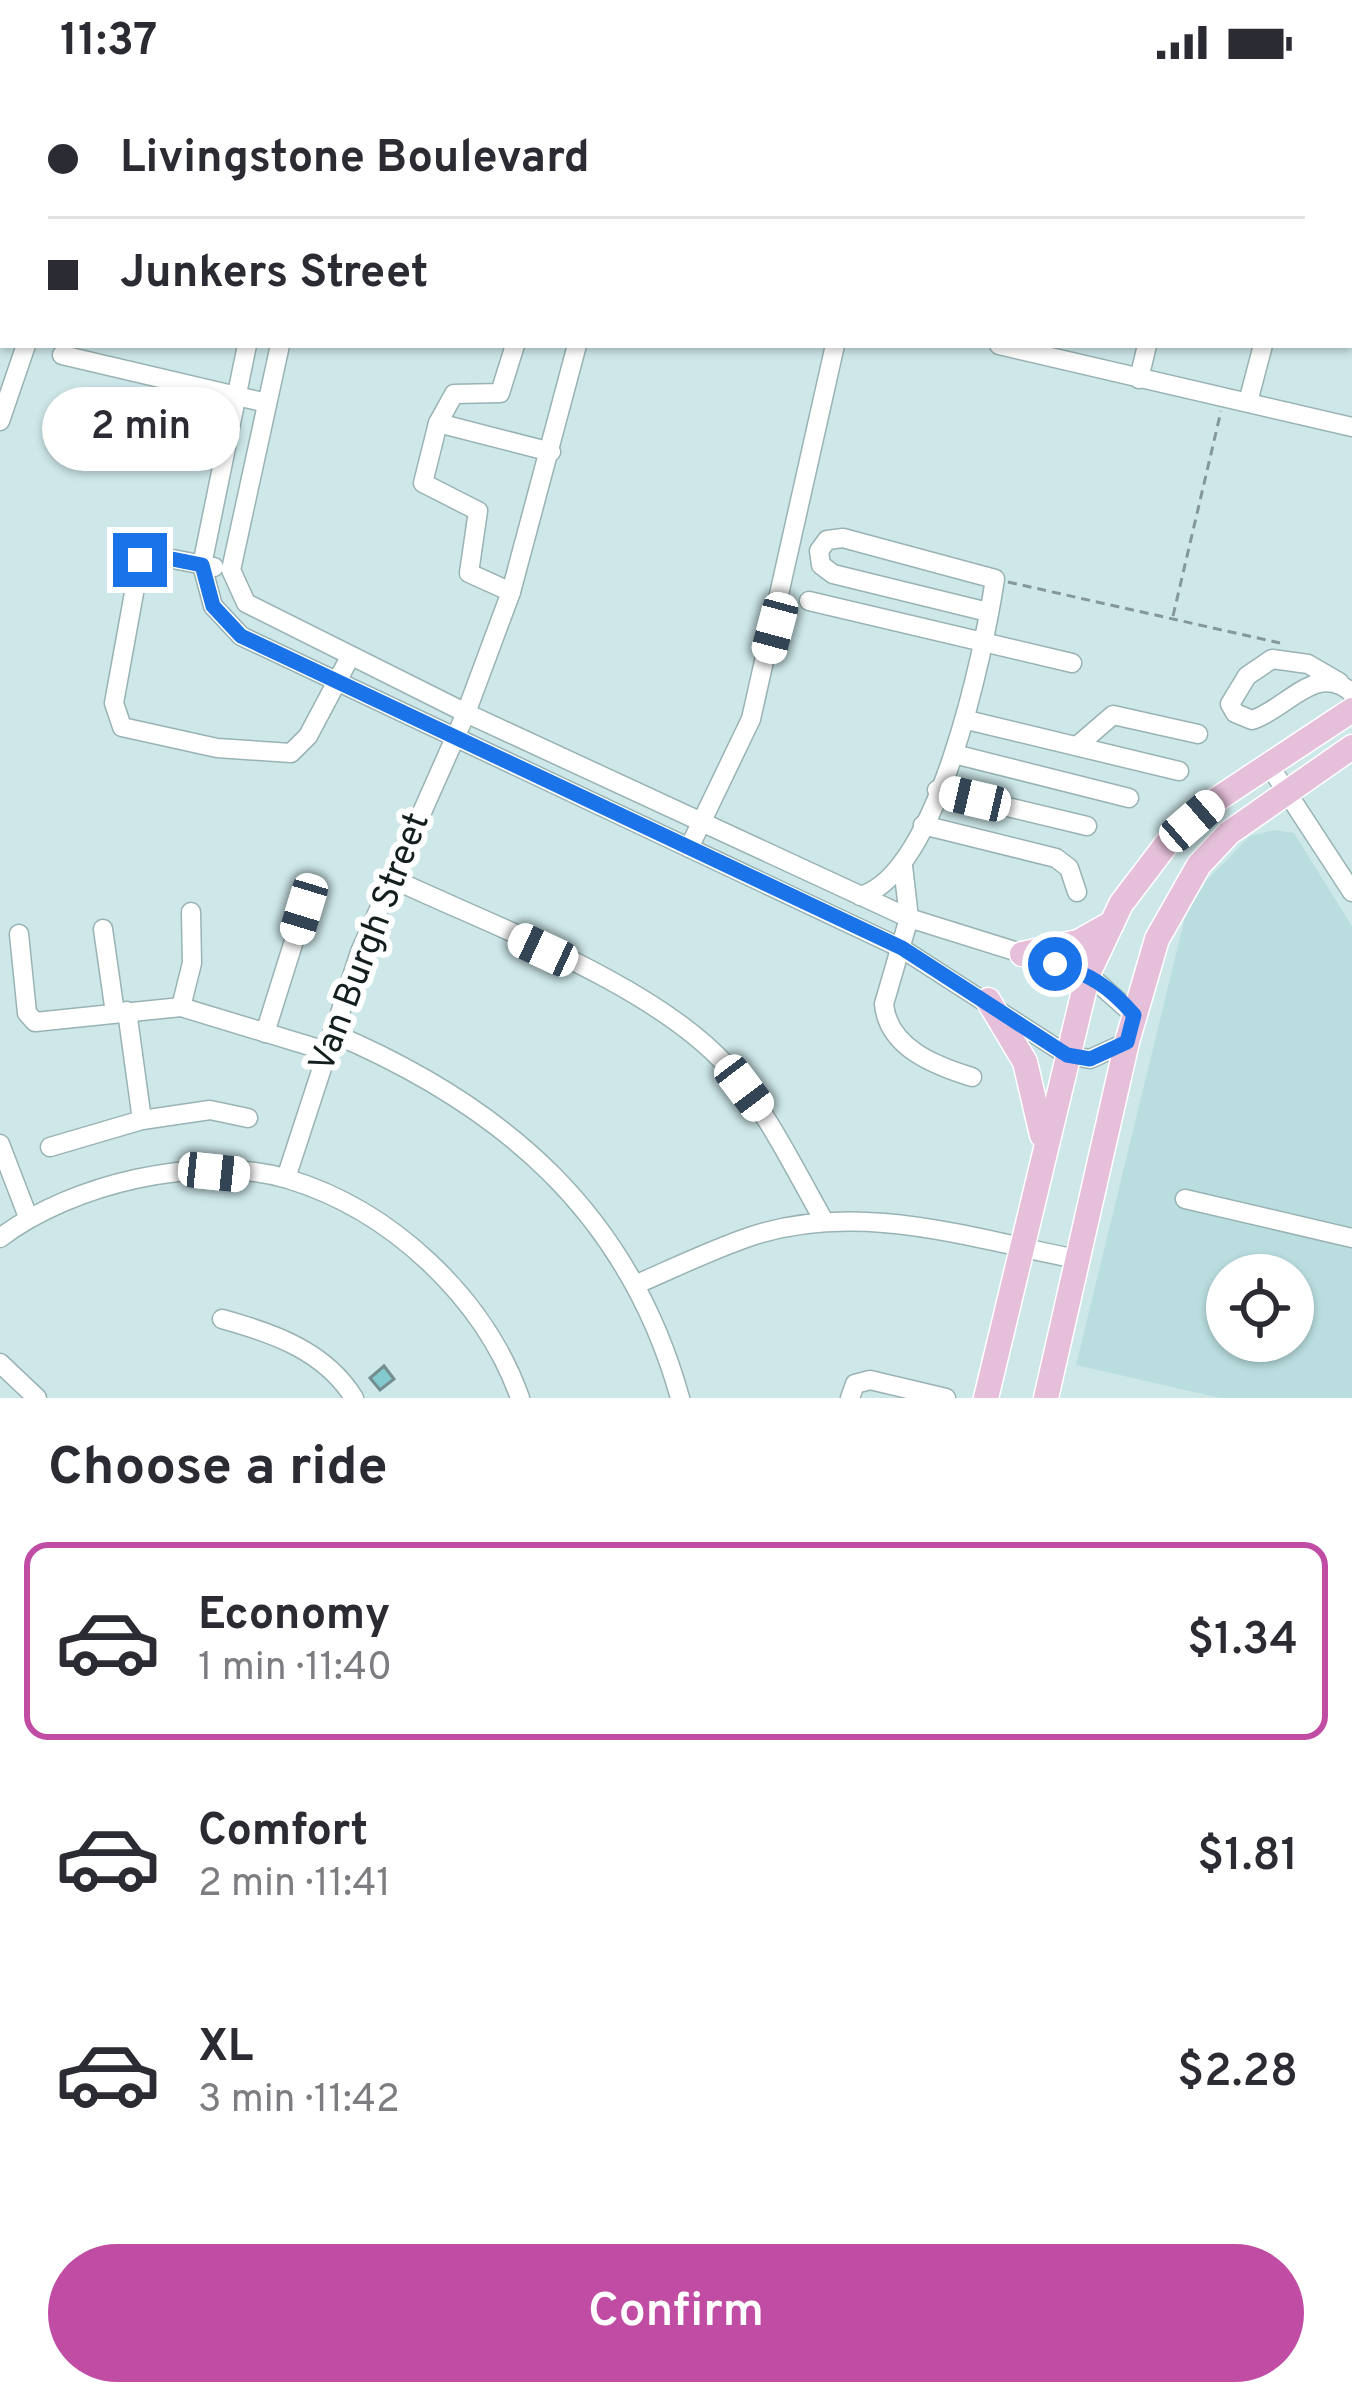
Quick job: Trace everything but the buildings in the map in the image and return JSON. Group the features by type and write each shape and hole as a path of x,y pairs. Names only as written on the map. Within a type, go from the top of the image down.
{"main road":[{"path":"986,1398 1088,974 1112,922 1168,842 1269,765 1352,710"},
{"path":"1046,1398 1127,1042 1157,939 1199,865 1229,833 1352,747"},
{"path":"1022,954 1078,942 1112,922"},
{"path":"988,1000 1025,1062 1044,1149"}],"street":[{"path":"0,422 25,348"},
{"path":"247,348 202,565 204,586 224,622 338,684 902,948 1067,1055 1090,1059 1127,1042"},
{"path":"279,348 231,570 246,603 466,713 909,918 1088,974 1134,1015"},
{"path":"511,592 469,573 478,511 423,484 438,423 454,394 500,393 514,348"},
{"name":"Van Burgh Street","path":"286,1178 329,1042 391,878 466,713 511,592 576,348"},
{"path":"689,848 751,719 834,348"},
{"path":"1011,348 1352,427"},
{"path":"1139,379 1146,348"},
{"path":"1249,402 1262,348"},
{"path":"62,355 267,403"},
{"path":"438,423 551,452"},
{"path":"860,896 879,889 902,866 954,754 968,720 995,579 843,538 827,539 819,551 820,566 833,574 988,612"},
{"path":"231,570 152,555 136,568 114,703 122,727 280,756 300,747 350,657"},
{"path":"809,601 1072,663"},
{"path":"1292,660 1345,687 1320,681 1259,719 1235,713 1231,698 1247,676 1267,661 1292,660"},
{"path":"1077,746 1113,715 1198,734"},
{"path":"968,720 1179,771"},
{"path":"954,754 1129,798"},
{"path":"1269,765 1352,892"},
{"path":"937,790 1087,826"},
{"path":"922,825 1056,858 1069,868 1077,892"},
{"path":"902,866 909,918 884,1004 891,1028 907,1048 972,1078"},
{"path":"391,878 619,987 682,1025 725,1064 762,1111 824,1221"},
{"name":"Van Burgh Street","path":"266,1033 304,909"},
{"path":"181,1007 192,964 191,912"},
{"path":"103,929 142,1120"},
{"path":"19,934 32,1020 181,1007 266,1033 329,1042 396,1060 476,1106 567,1186 638,1284 663,1336 680,1398"},
{"path":"50,1147 142,1120 210,1110 248,1118"},
{"path":"0,1144 28,1217"},
{"path":"0,1238 28,1217 150,1175 214,1172 286,1178 366,1215 450,1280 493,1337 520,1398"},
{"path":"1185,1199 1352,1238"},
{"path":"638,1284 751,1236 824,1221 916,1225 1077,1259"},
{"path":"222,1319 273,1334 312,1354 354,1398"},
{"path":"1,1365 37,1398"},
{"path":"850,1398 855,1384 869,1380 946,1398"}],"path":[{"path":"1173,616 1224,397"},
{"path":"995,579 1286,645 1292,660"}],"shaded area":[{"path":"1274,830 1294,833 1352,926 1352,1398 1220,1398 1076,1365 1185,917 1205,882 1250,836"}],"route":[{"path":"140,560 152,555 202,565 213,606 241,636 902,948 1067,1055 1090,1059 1127,1042 1134,1015 1117,995 1088,974 1055,964"}]}
